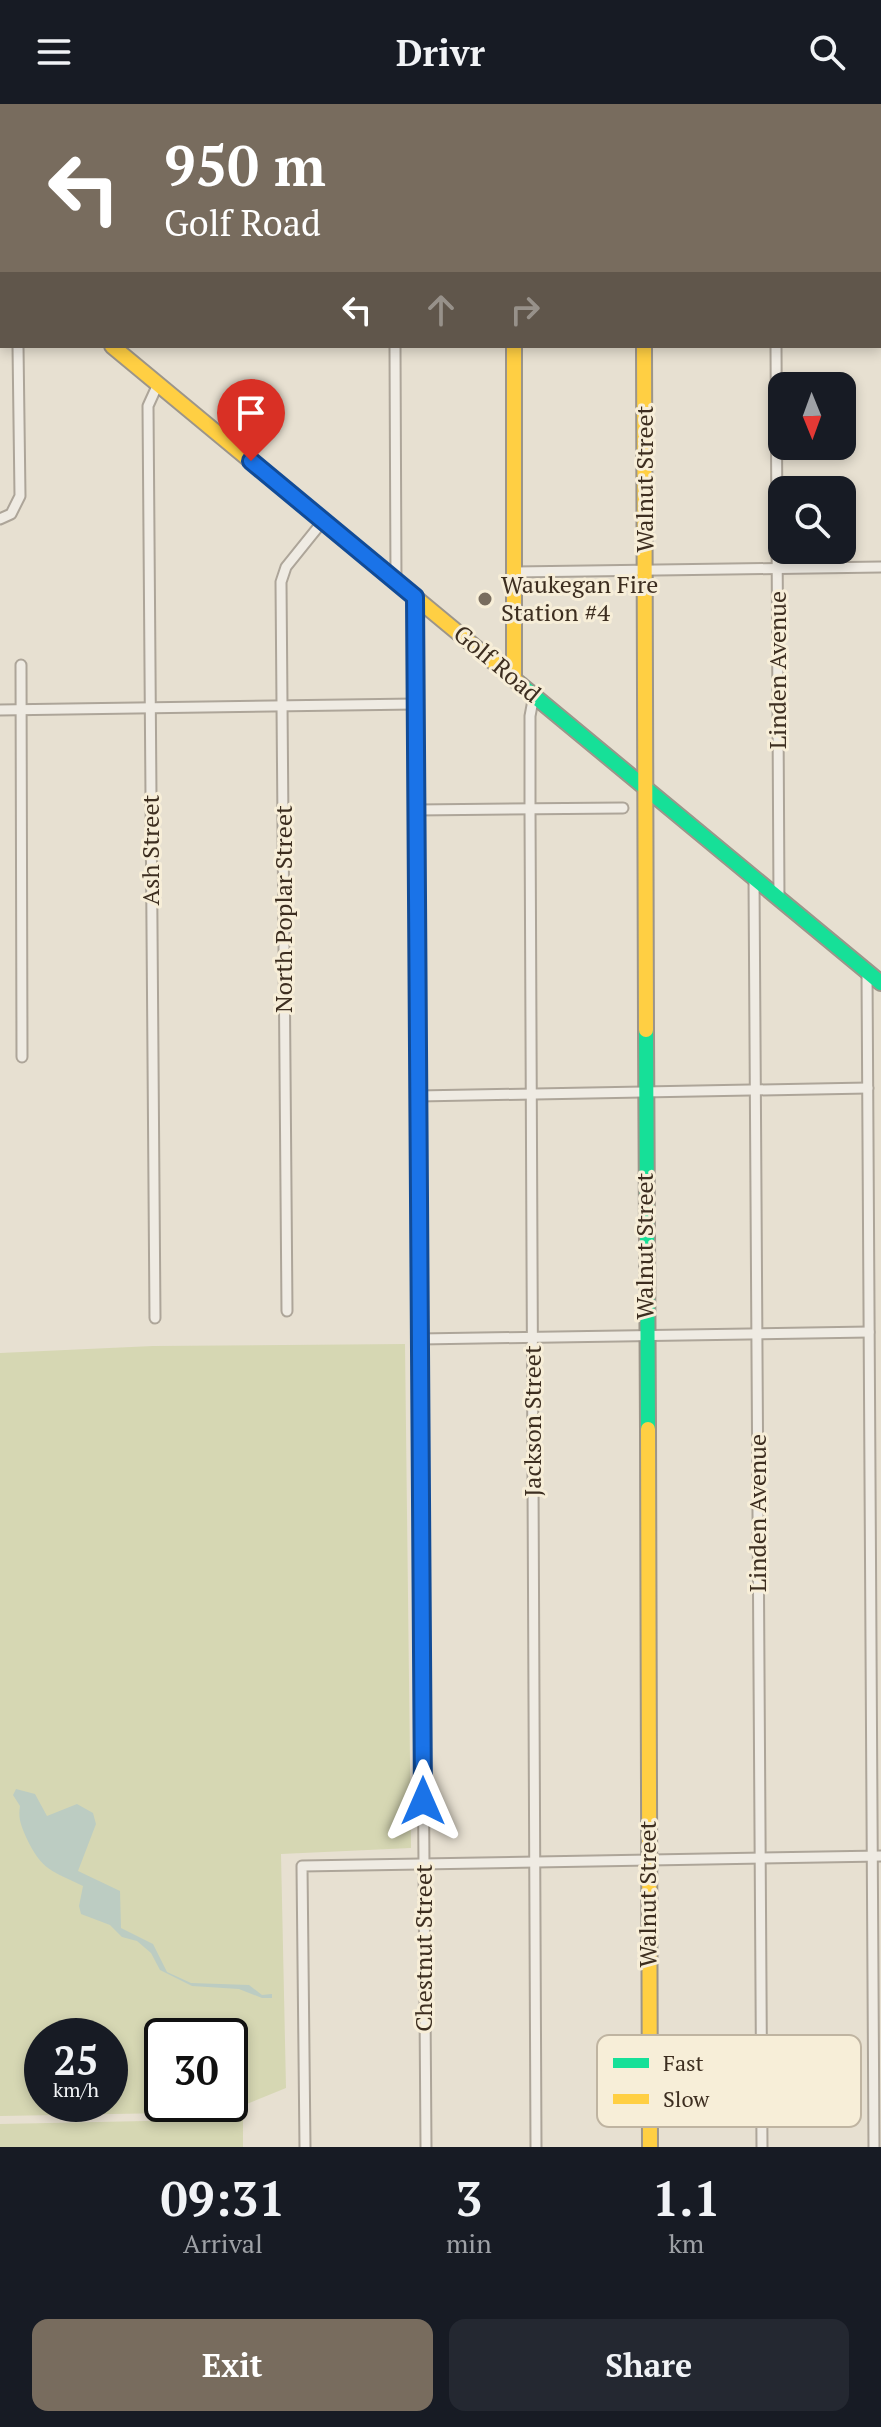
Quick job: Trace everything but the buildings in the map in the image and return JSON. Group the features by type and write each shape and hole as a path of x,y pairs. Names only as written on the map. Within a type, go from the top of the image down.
{"street":[{"path":"0,519 11,514 20,496 18,348"},
{"name":"Golf Road","path":"114,348 881,983"},
{"path":"395,348 396,581"},
{"path":"514,348 514,678"},
{"name":"Walnut Street","path":"644,348 649,2035"},
{"name":"Linden Avenue","path":"776,348 779,899"},
{"name":"Ash Street","path":"155,1318 148,406 158,384"},
{"name":"North Poplar Street","path":"287,1311 281,582 286,567 323,521"},
{"path":"515,572 881,567"},
{"name":"Chestnut Street","path":"415,597 426,2147"},
{"path":"21,665 22,1057"},
{"name":"Jackson Street","path":"534,695 530,716 530,809 536,2147"},
{"path":"0,710 415,704"},
{"path":"416,810 623,808"},
{"name":"Linden Avenue","path":"754,878 761,2035"},
{"path":"867,972 877,1856 874,2147"},
{"path":"418,1096 868,1088"},
{"path":"420,1339 869,1332"},
{"path":"305,2147 302,1866 877,1856"},
{"name":"Walnut Street","path":"650,2127 650,2147"},
{"name":"Linden Avenue","path":"762,2127 762,2147"}],"green space":[{"path":"405,1344 411,1848 281,1854 286,2088 248,2103 248,2018 144,2018 144,2113 128,2114 128,2018 24,2018 24,2116 0,2116 0,1353 153,1346"},
{"path":"243,2122 243,2147 0,2147 0,2124"}],"shaded area":[{"path":"16,1789 35,1794 47,1816 77,1804 93,1813 96,1824 78,1871 120,1891 121,1928 153,1944 167,1972 191,1983 249,1985 262,1995 272,1994 272,1998 262,1998 239,1989 192,1986 160,1970 151,1953 137,1941 122,1937 110,1925 81,1914 79,1906 83,1886 48,1868 37,1857 21,1825 20,1806 13,1795"}],"traffic: fast":[{"path":"521,685 881,983"},
{"path":"646,1030 648,1429"}],"traffic: slow":[{"path":"114,348 521,685"},
{"path":"514,348 514,678"},
{"path":"644,348 646,1030"},
{"path":"648,1429 650,2035"},
{"path":"650,2127 650,2147"}],"place":[{"name":"Waukegan Fire Station #4","path":"485,599"}],"route":[{"path":"251,461 415,597 423,1801"}]}
